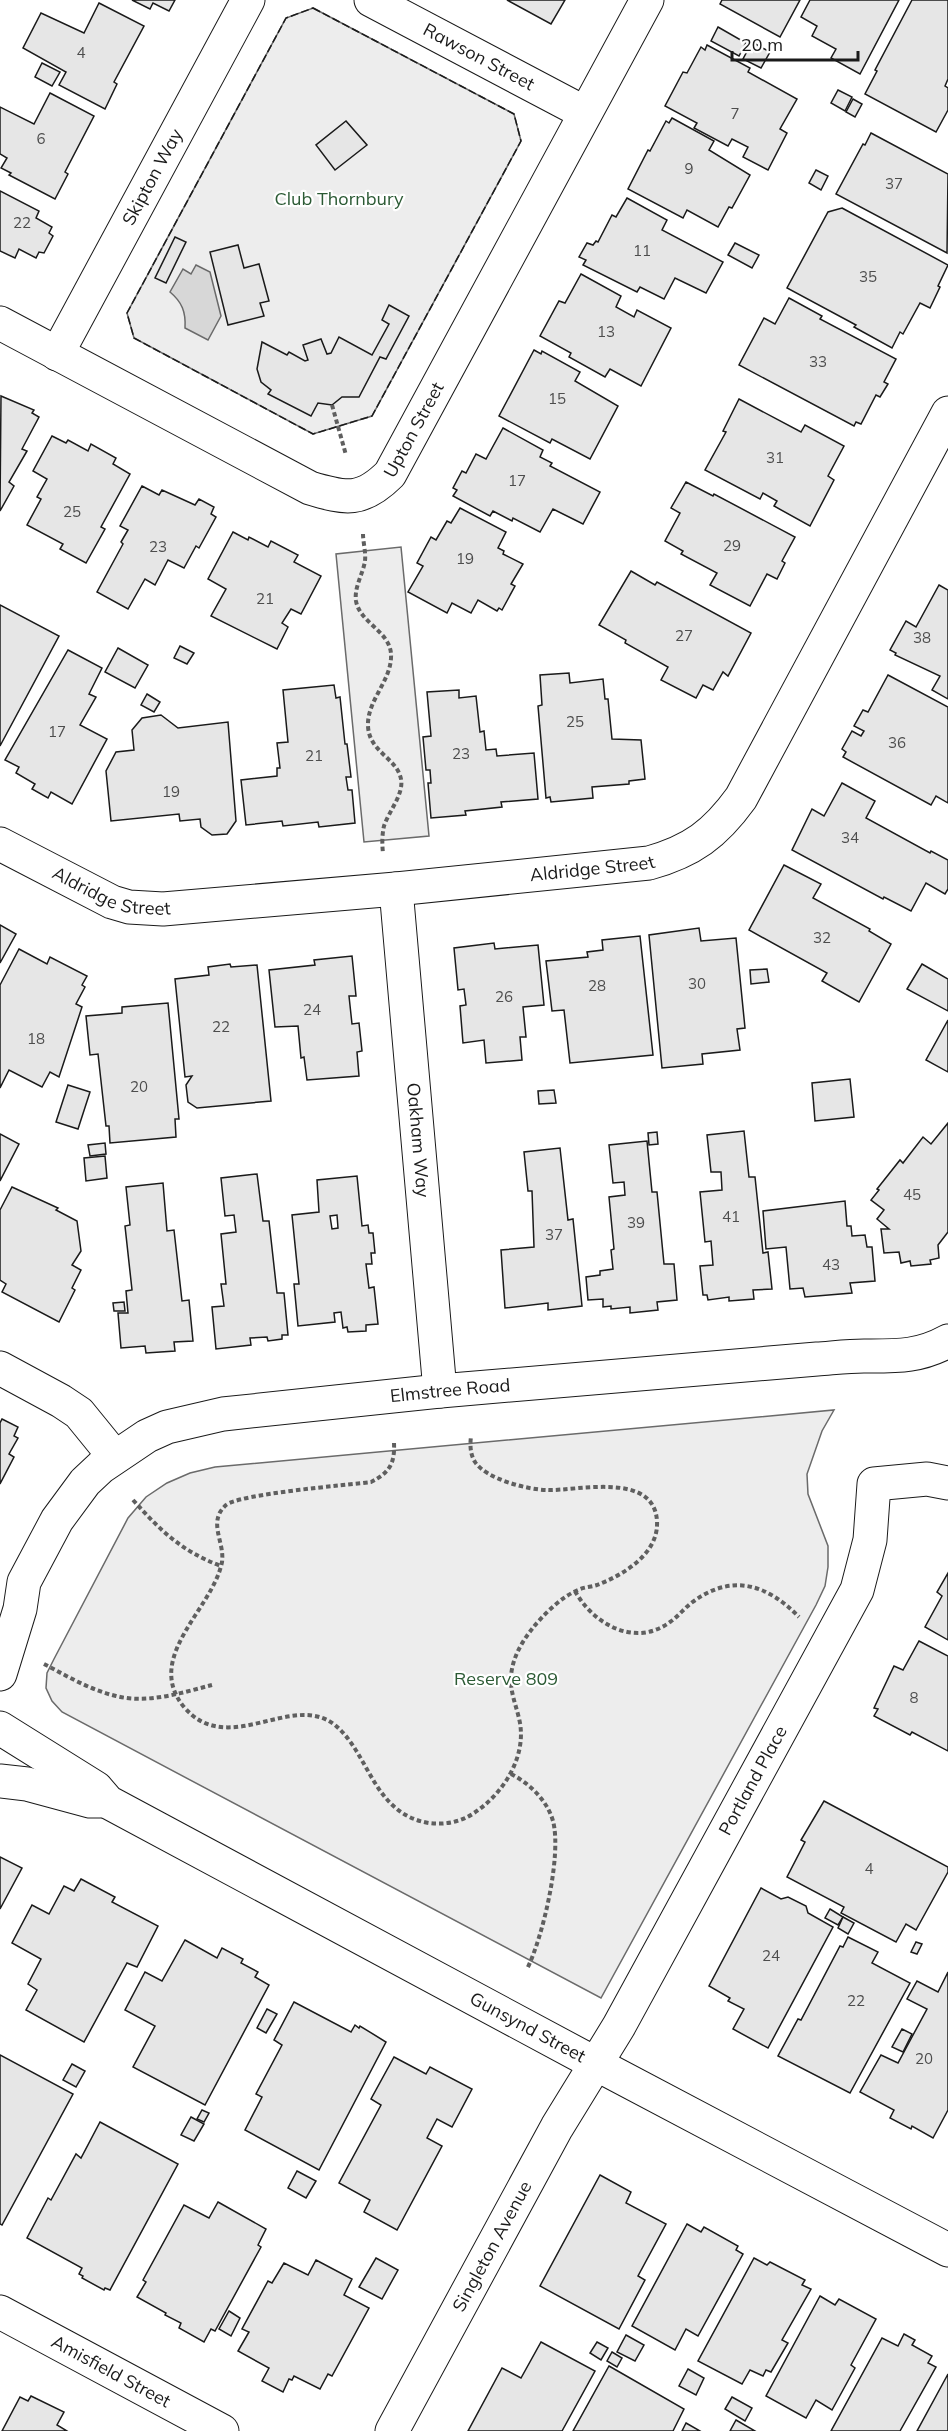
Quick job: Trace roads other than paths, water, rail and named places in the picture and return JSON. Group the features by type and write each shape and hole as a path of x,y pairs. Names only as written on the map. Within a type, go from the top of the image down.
{"street":[{"name":"Skipton Way","path":"57,354 248,0"},
{"name":"Rawson Street","path":"371,0 585,113"},
{"name":"Upton Street","path":"0,324 310,488 334,496 356,496 375,489 390,474 647,0"},
{"name":"Aldridge Street","path":"0,844 97,896 136,908 163,909 396,889 649,863 684,852 714,831 741,798 948,413"},
{"name":"Oakham Way","path":"396,889 440,1391"},
{"name":"Elmstree Road","path":"0,1674 20,1609 12,1592 57,1520 85,1482 114,1456 167,1427 223,1414 440,1391 817,1359 892,1357 916,1354 948,1341"},
{"path":"0,1368 62,1401 79,1413 114,1456"},
{"name":"Portland Place","path":"596,2064 619,2026 857,1590 870,1540 874,1484 927,1479 948,1483"},
{"name":"Gunsynd Street","path":"0,1728 96,1788 108,1802 948,2250"},
{"name":"Gunsynd Street","path":"0,1781 27,1784 90,1801 108,1802"},
{"name":"Singleton Avenue","path":"392,2431 557,2127 596,2064"},
{"name":"Amisfield Street","path":"0,2312 222,2431"}],"park label":[{"name":"Club Thornbury","path":"339,199"},
{"name":"Reserve 809","path":"506,1679"}]}
